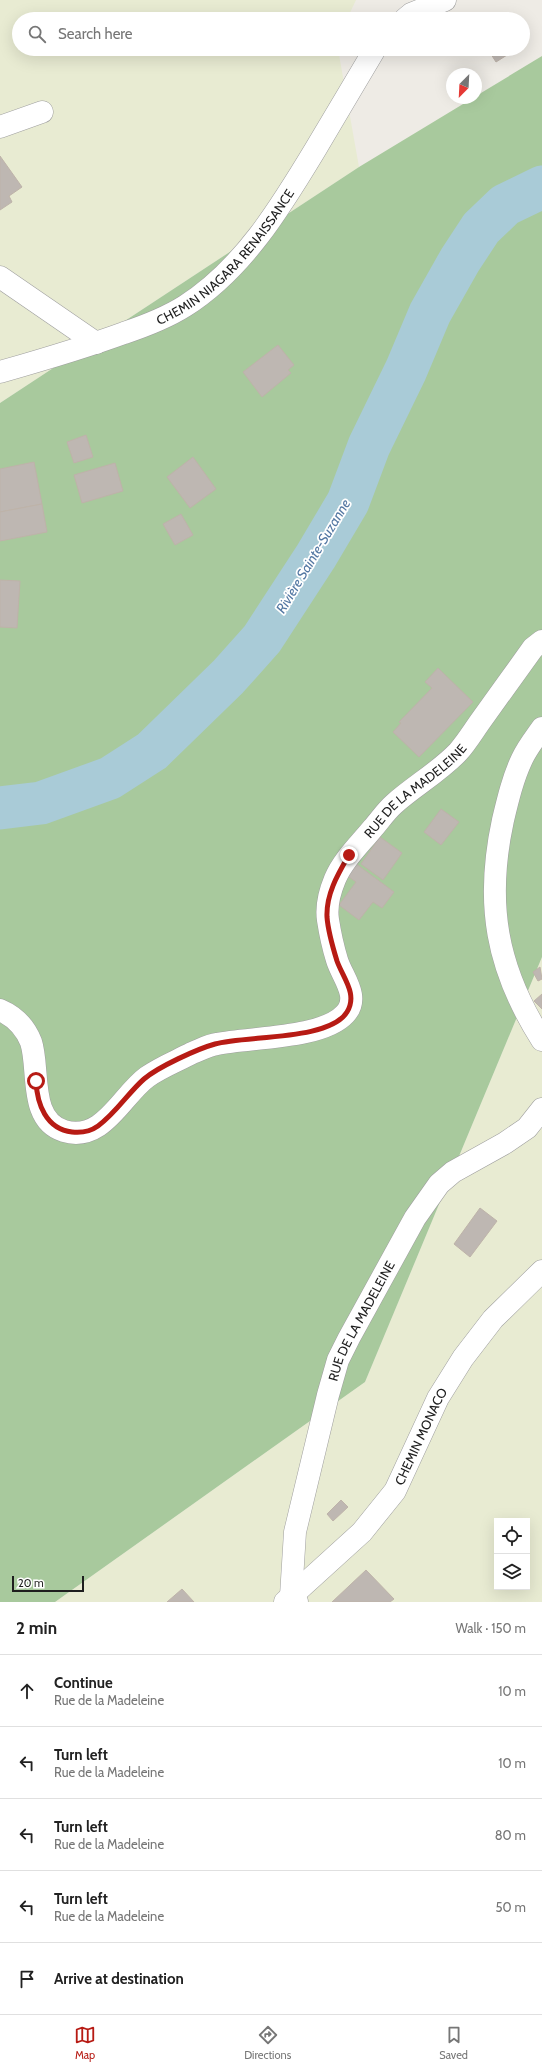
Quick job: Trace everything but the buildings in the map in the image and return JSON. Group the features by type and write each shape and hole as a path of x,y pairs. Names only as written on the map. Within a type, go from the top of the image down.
{"street":[{"path":"416,12 445,0"},
{"name":"CHEMIN NIAGARA RENAISSANCE","path":"0,372 96,343 155,322 184,307 208,290 230,270 260,235 291,190 371,56"},
{"path":"0,127 42,112"},
{"path":"0,277 96,343"},
{"name":"RUE DE LA MADELEINE","path":"0,1010 20,1023 30,1041 36,1068 37,1095 45,1115 53,1125 63,1131 76,1132 86,1131 97,1127 145,1078 162,1067 196,1052 216,1044 313,1031 338,1020 347,1013 351,1003 351,991 337,962 327,917 335,878 349,855 393,804 430,777 458,752 533,648 542,640"},
{"path":"542,728 522,758 508,797 499,837 493,878 496,925 510,980 522,1006 542,1040"},
{"name":"RUE DE LA MADELEINE","path":"291,1600 295,1532 328,1395 338,1360 349,1338 415,1218 439,1184 453,1172 505,1143 527,1128 542,1109"},
{"name":"CHEMIN MONACO","path":"291,1600 362,1532 395,1490 435,1404 463,1358 492,1319 542,1271"}],"green space":[{"path":"0,0 356,0 350,12 12,12 12,56 339,56 359,167 0,403"},
{"path":"542,56 542,957 365,1382 55,1602 0,1602 0,403 359,167 463,104 482,104 482,92"},
{"path":"542,957 542,1602 55,1602 365,1382"}],"waterway":[{"name":"Rivière Sainte-Suzanne","path":"0,808 41,803 110,778 152,751 228,677 262,639 316,556 348,502 369,446 406,370 430,313 460,260 481,228 505,205 542,187"}],"route":[{"path":"36,1081 37,1095 45,1115 53,1125 63,1131 86,1131 97,1127 105,1120 145,1078 162,1067 196,1052 216,1044 313,1031 338,1020 347,1013 351,1003 351,991 337,962 327,917 335,878 349,855"}]}
